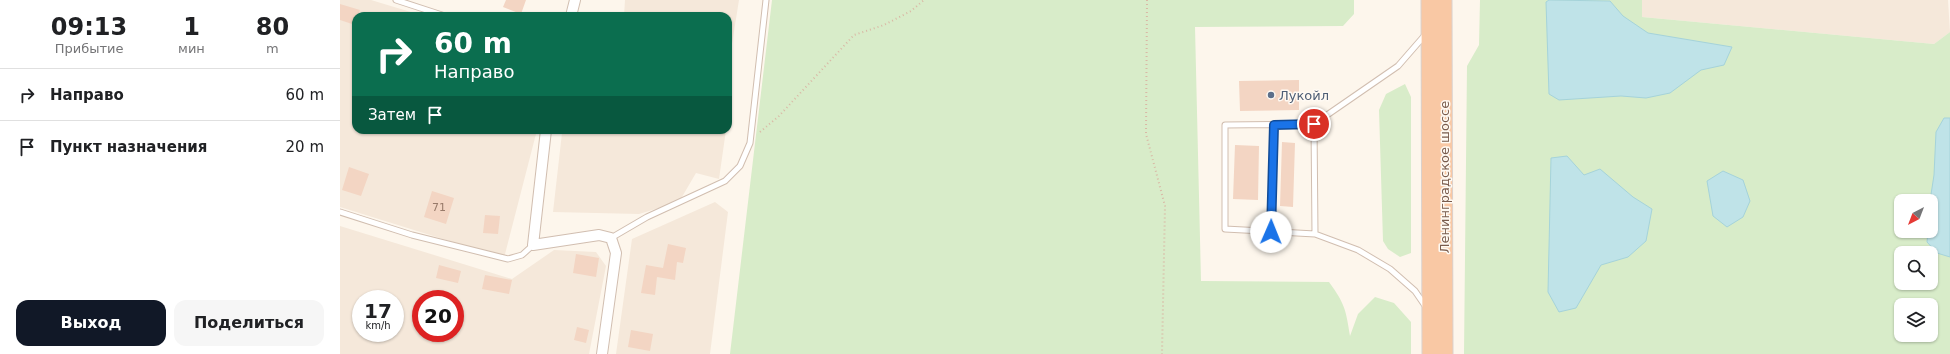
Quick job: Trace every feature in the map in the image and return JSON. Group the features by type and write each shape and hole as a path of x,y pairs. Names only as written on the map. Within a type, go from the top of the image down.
{"highway":[{"name":"Ленинградское шоссе","path":"1430,0 1431,354"},
{"name":"Ленинградское шоссе","path":"1443,0 1444,354"}],"street":[{"path":"572,12 575,0"},
{"path":"546,134 533,245 599,235 611,238 616,252 602,354"}],"lane":[{"path":"396,0 433,12"},
{"path":"611,238 646,217 725,181 740,166 750,143 766,0"},
{"path":"1430,28 1398,66 1314,124 1225,124 1225,229 1315,234 1358,250 1390,269 1415,292 1431,315"},
{"path":"1314,124 1315,234"},
{"path":"1271,232 1274,125"},
{"path":"340,212 412,235 508,258 522,255 533,245"}],"path":[{"path":"751,135 763,130 779,116 854,35 884,25 911,10 924,0"},
{"path":"1147,0 1146,134 1165,206 1162,354"}],"shaded area":[{"path":"340,0 371,0 411,12 352,12 352,134 536,134 504,258 340,207"},
{"path":"625,0 739,0 732,44 732,12 624,12"},
{"path":"1642,0 1948,0 1950,32 1934,44 1642,17"},
{"path":"562,134 725,134 719,179 696,173 679,202 639,214 553,212"},
{"path":"715,202 728,212 710,354 616,354 632,239"},
{"path":"340,226 512,279 554,250 596,252 606,266 589,354 340,354"}],"green space":[{"path":"772,0 1354,0 1354,14 1343,26 1195,27 1201,281 1329,282 1344,308 1350,336 1358,314 1375,297 1394,303 1411,322 1411,354 730,354"},
{"path":"1480,0 1642,0 1642,17 1934,44 1950,32 1950,354 1464,354 1467,66 1479,45"},
{"path":"1405,84 1411,97 1411,253 1400,257 1388,249 1383,241 1379,110 1386,94"}],"water":[{"path":"1549,0 1610,1 1623,16 1648,33 1732,47 1724,65 1701,70 1670,93 1646,98 1621,96 1559,100 1549,94 1546,2"},
{"path":"1944,118 1950,118 1950,257 1938,253 1938,246 1931,246 1927,242 1927,238 1938,238 1938,194 1931,194 1934,175 1936,132"},
{"path":"1567,156 1584,175 1600,169 1633,197 1652,209 1646,241 1628,257 1601,265 1576,308 1559,312 1548,292 1551,158"},
{"path":"1723,171 1743,180 1750,201 1743,217 1727,227 1713,216 1707,181"}],"building":[{"path":"506,0 526,0 522,12 516,12 503,7"},
{"path":"340,4 360,10 359,12 352,12 352,24 340,20"},
{"path":"1299,80 1299,110 1240,111 1239,81"},
{"path":"1282,142 1295,143 1293,207 1280,206"},
{"path":"1235,145 1259,146 1258,200 1233,199"},
{"path":"349,167 369,174 361,196 342,190"},
{"path":"432,191 454,198 446,224 424,217"},
{"path":"485,215 500,216 498,234 483,233"},
{"path":"668,244 686,248 683,263 677,262 675,280 657,277 655,295 641,293 646,265 663,268"},
{"path":"576,254 599,258 596,277 573,273"},
{"path":"439,265 461,271 458,283 436,278"},
{"path":"485,275 512,280 509,294 482,289"},
{"path":"577,327 589,330 586,343 574,340"},
{"path":"631,330 653,334 650,351 628,347"}],"place":[{"name":"Лукойл","path":"1271,95"}],"route":[{"path":"1271,232 1274,125 1314,124"}]}
